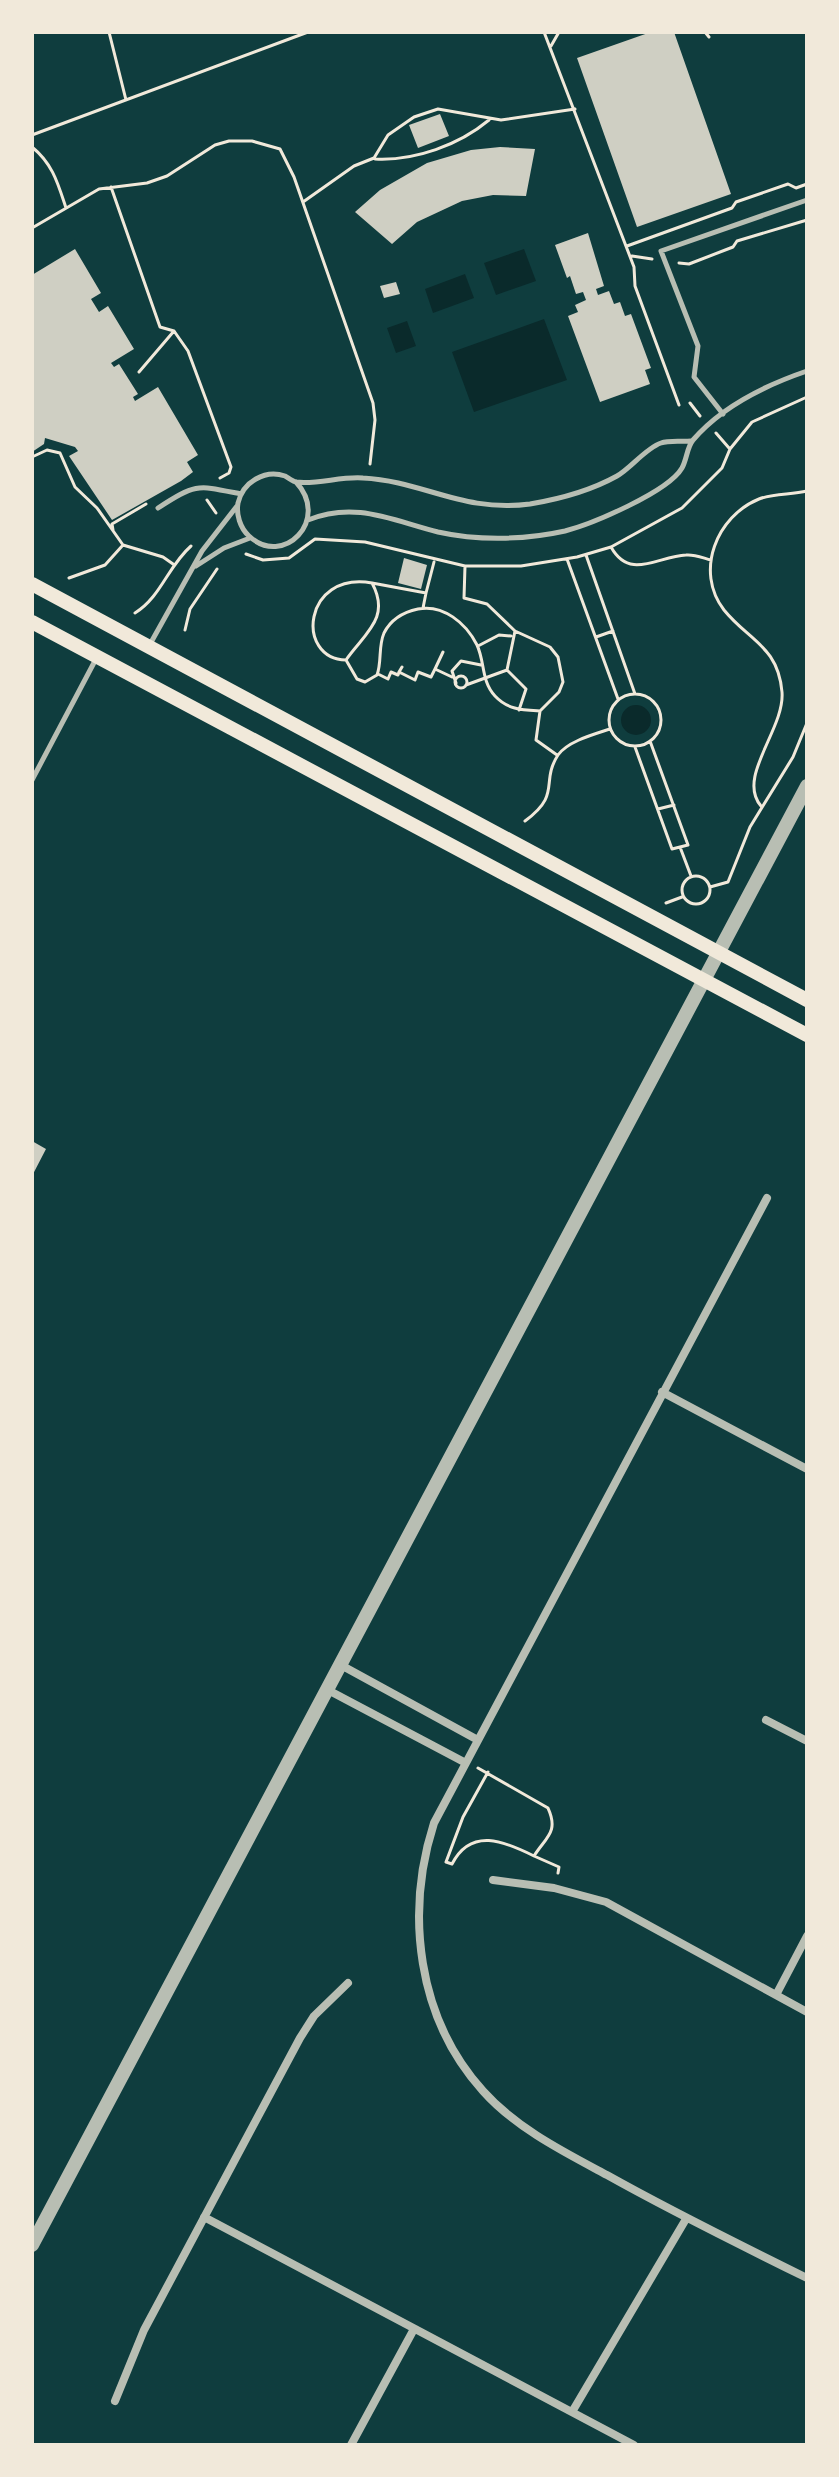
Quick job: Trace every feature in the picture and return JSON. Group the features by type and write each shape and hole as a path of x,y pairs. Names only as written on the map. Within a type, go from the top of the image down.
{"main road":[{"path":"32,584 807,1000"},
{"path":"32,622 807,1035"}],"street":[{"path":"32,2245 807,786"},
{"path":"767,1198 464,1762 434,1823 422,1861 418,1900 422,1966 441,2027 482,2090 548,2142 686,2219 807,2278"},
{"path":"662,1392 807,1469"},
{"path":"339,1664 476,1739"},
{"path":"325,1689 464,1762"},
{"path":"766,1720 807,1741"},
{"path":"493,1880 554,1888 606,1902 807,2012"},
{"path":"776,1995 807,1936"},
{"path":"115,2401 144,2330 300,2038 323,2007 348,1983"},
{"path":"204,2217 634,2445"},
{"path":"572,2412 686,2219"},
{"path":"351,2445 414,2329"}],"lane":[{"path":"723,414 694,377 698,346 661,251 807,200"},
{"path":"308,520 328,512 354,510 458,535 487,538 555,533 611,514 653,492 681,470 691,441 723,414 771,384 807,371"},
{"path":"148,647 220,524 237,506 241,494 260,477 272,474 296,482 364,477 459,502 527,504 586,490 617,475 659,443 691,441"},
{"path":"237,506 242,529 250,538 260,544 284,545 303,531 308,520 308,499 296,482"},
{"path":"158,508 189,488 200,486 241,494"},
{"path":"195,567 224,548 250,538"},
{"path":"32,780 98,656"}],"path":[{"path":"109,32 126,100"},
{"path":"32,135 308,32"},
{"path":"544,32 627,246 635,286 679,405"},
{"path":"551,46 559,32"},
{"path":"705,32 709,37"},
{"path":"374,158 388,135 414,117 438,109 489,120 575,109"},
{"path":"303,202 342,173 374,158 413,156 468,137 489,120"},
{"path":"32,228 99,189 167,176 215,145 229,141 252,141 280,149 303,202 373,403 375,420 370,464"},
{"path":"32,147 55,174 66,209"},
{"path":"627,246 788,184 796,188 807,184"},
{"path":"111,187 160,327 174,331 188,351 231,467 223,477 215,479"},
{"path":"630,256 689,264 733,247 737,241 784,224 790,228 807,220"},
{"path":"139,372 174,331"},
{"path":"233,553 275,561 289,558 315,539 365,542 465,566 521,566 586,555 611,547 647,529 690,500 722,468 730,449 752,422 807,397"},
{"path":"32,457 47,450 60,453 75,487 97,508 123,545 163,557 173,564"},
{"path":"761,806 752,785 759,761 778,725 782,708 779,675 763,644 724,609 713,584 711,560 719,533 736,512 763,497 807,491"},
{"path":"199,497 215,507 215,520"},
{"path":"135,613 154,599 173,564 194,543"},
{"path":"69,578 105,565 123,545"},
{"path":"611,547 615,556 629,564 654,564 684,555 711,560"},
{"path":"586,555 635,694"},
{"path":"567,559 618,699"},
{"path":"423,608 435,561"},
{"path":"185,630 190,609 219,566"},
{"path":"465,566 464,598 487,604 515,631 550,647 563,668 559,692 540,711 536,740 554,749 558,756"},
{"path":"346,660 336,660 320,649 315,639 315,615 325,594 341,583 355,580 388,583 426,593"},
{"path":"346,660 375,622 380,607 372,583"},
{"path":"378,674 381,643 387,628 407,612 435,608 457,620 478,646 484,678 496,698 519,710 540,711"},
{"path":"507,670 514,651 511,637 515,631"},
{"path":"596,637 613,631"},
{"path":"478,646 499,635 511,637"},
{"path":"399,672 415,680 418,672 431,677 443,652"},
{"path":"346,660 357,679 365,682 378,674"},
{"path":"452,677 454,667 461,661 481,665"},
{"path":"378,674 388,679 391,672 398,675 402,667"},
{"path":"435,669 452,677 459,687 507,670"},
{"path":"507,670 526,689 519,710"},
{"path":"456,683 457,678 462,676 466,685"},
{"path":"635,694 648,697 661,715 659,730 650,741 635,747 619,741 610,729 609,714 618,699 635,694"},
{"path":"710,887 728,882 761,806 793,757 807,723"},
{"path":"525,821 547,801 558,756 564,748 610,729"},
{"path":"635,747 672,849 688,845 650,741"},
{"path":"658,809 674,805"},
{"path":"680,847 691,876"},
{"path":"691,876 703,878 710,887 708,898 700,904 688,902 683,897 683,885 691,876"},
{"path":"666,903 683,897"},
{"path":"464,1762 488,1772 548,1808 552,1833 534,1856"},
{"path":"488,1772 463,1817 446,1862 452,1864 464,1847 484,1839 498,1840 559,1867 554,1888"}],"water":[{"path":"524,249 536,281 496,295 484,263"},
{"path":"465,274 474,298 433,313 425,289"},
{"path":"544,319 567,380 474,412 452,352"},
{"path":"407,321 416,346 396,353 387,328"},
{"path":"636,705 642,706 650,714 650,726 642,734 636,735 630,734 622,726 621,720 622,714 630,706"}],"building":[{"path":"651,32 674,32 731,194 637,227 577,58"},
{"path":"440,114 449,136 418,148 409,125"},
{"path":"500,147 535,149 526,196 493,195 462,201 417,222 392,244 355,212 380,190 427,163 471,150"},
{"path":"588,233 604,286 596,289 598,295 609,291 614,304 620,302 625,316 631,314 651,368 645,370 650,384 600,402 568,316 578,312 575,305 586,300 583,292 576,294 555,245"},
{"path":"75,249 101,293 91,299 99,312 108,306 134,349 111,363 114,367 119,364 138,394 133,397 135,401 158,387 198,455 187,462 193,472 112,520 69,456 78,451 75,447 45,438 44,444 32,452 32,275"},
{"path":"396,282 400,294 384,298 380,286"},
{"path":"404,558 427,565 421,589 398,583"},
{"path":"32,1141 46,1149 32,1176"}]}
